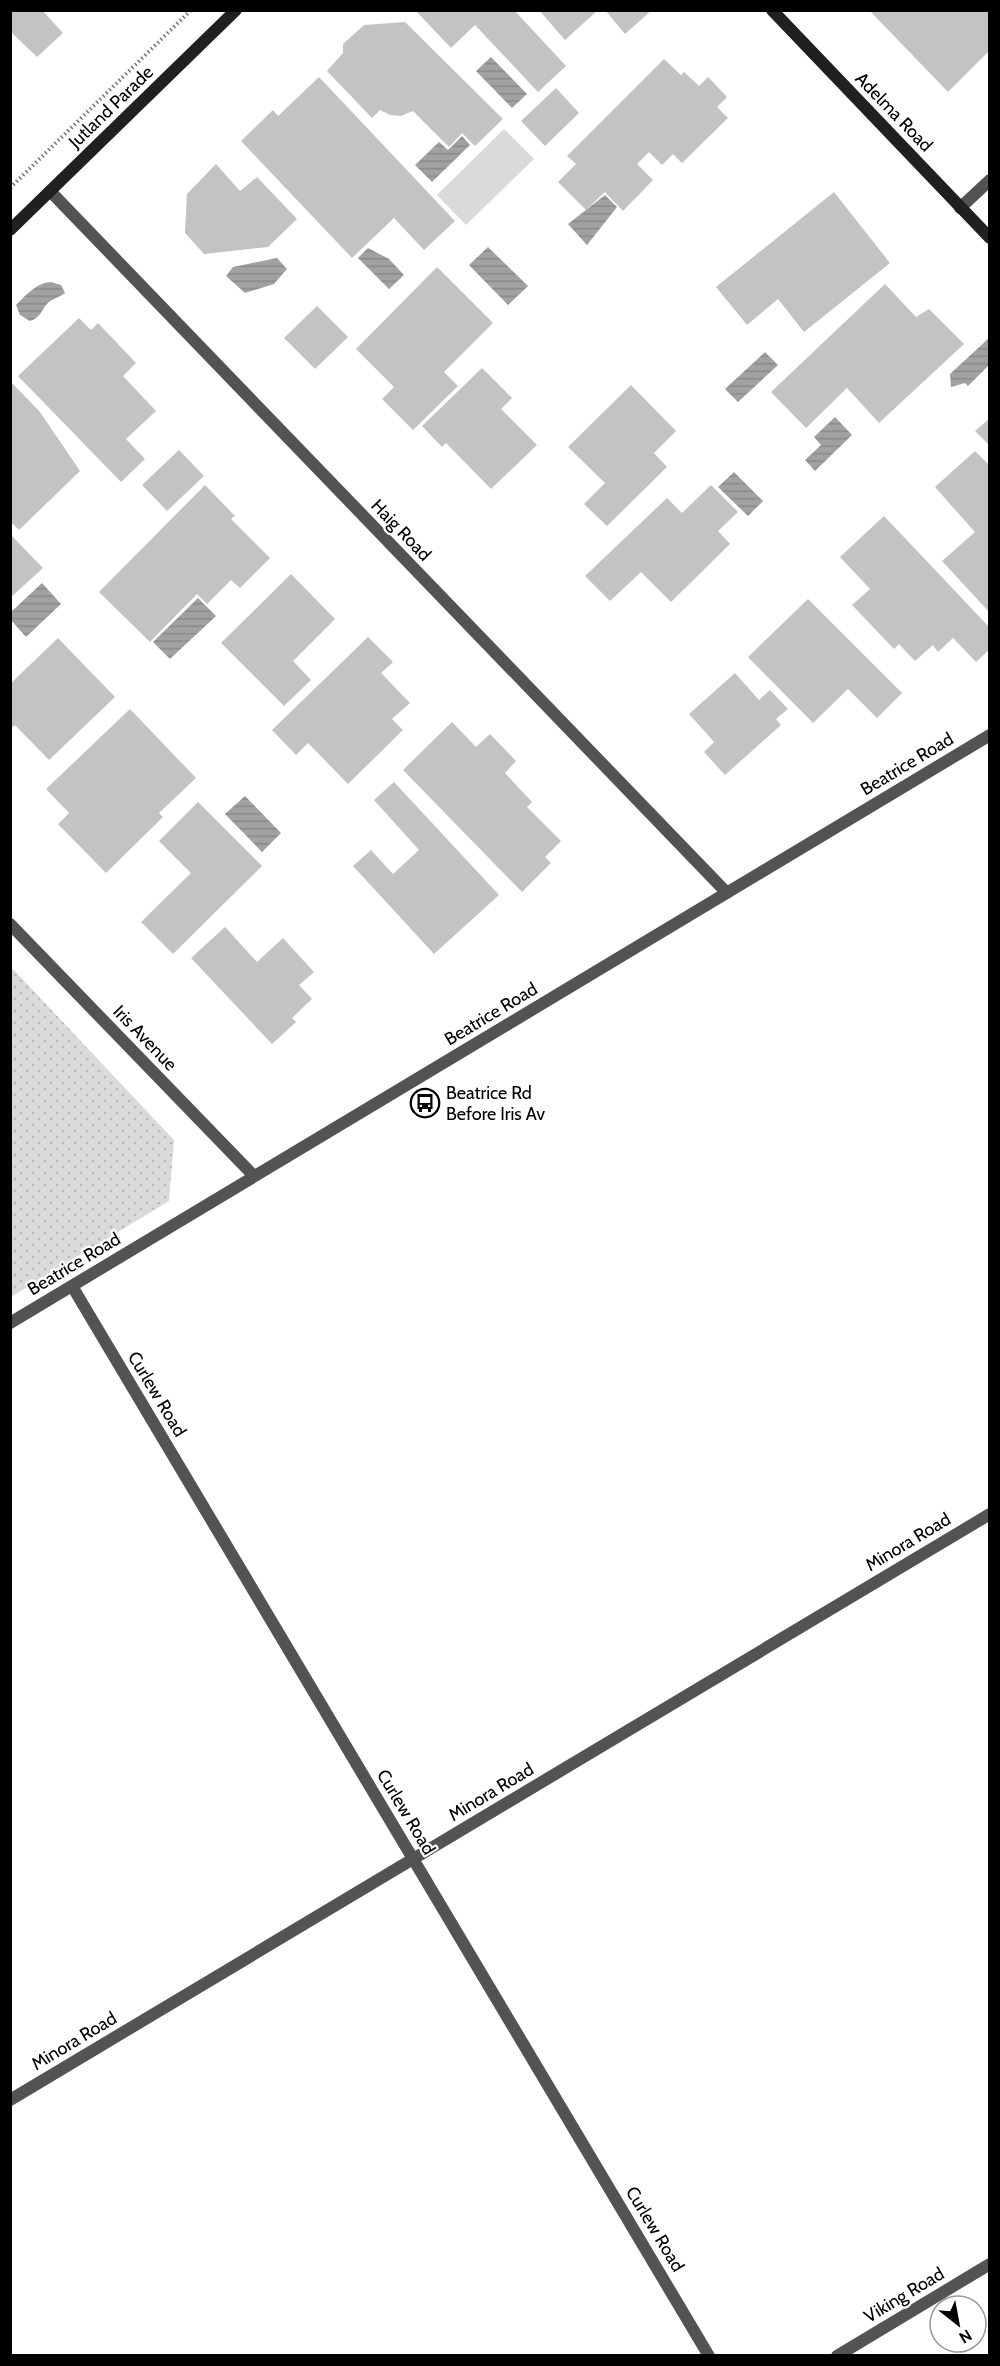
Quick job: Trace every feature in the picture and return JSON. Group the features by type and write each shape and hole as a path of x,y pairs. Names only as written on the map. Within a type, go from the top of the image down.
{"street":[{"name":"Jutland Parade","path":"10,230 236,10"},
{"name":"Adelma Road","path":"772,10 990,238"},
{"path":"960,208 990,180"},
{"name":"Haig Road","path":"50,191 727,893"},
{"name":"Beatrice Road","path":"10,1323 990,735"},
{"name":"Iris Avenue","path":"10,924 254,1176"},
{"name":"Curlew Road","path":"72,1286 709,2355"},
{"name":"Minora Road","path":"10,2100 990,1514"},
{"name":"Viking Road","path":"837,2355 990,2264"}],"path":[{"path":"10,188 191,10"}],"shaded area":[{"path":"491,57 527,94 512,108 476,71"},
{"path":"504,129 534,159 466,225 437,195"},
{"path":"462,136 470,145 432,182 415,165 439,142 448,150"},
{"path":"605,195 617,207 587,245 568,224"},
{"path":"488,247 528,286 508,305 469,265"},
{"path":"368,248 389,259 404,275 389,289 358,258"},
{"path":"277,258 287,269 274,284 245,293 226,276 233,267"},
{"path":"51,282 61,285 65,293 49,302 33,320 30,321 20,315 16,305 36,287"},
{"path":"989,338 989,365 968,386 965,383 951,387 950,374"},
{"path":"765,352 778,365 738,402 725,389"},
{"path":"835,417 852,435 815,471 805,460 821,445 814,437"},
{"path":"734,472 763,501 748,516 718,487"},
{"path":"42,583 61,604 26,637 11,620 11,612"},
{"path":"198,598 216,616 170,659 153,642"},
{"path":"245,796 281,833 262,852 225,814"},
{"path":"11,967 174,1140 169,1201 11,1297"}],"building":[{"path":"10,10 42,10 63,33 37,57 10,31"},
{"path":"415,10 514,10 566,66 538,92 475,25 451,48"},
{"path":"539,10 598,10 565,40"},
{"path":"605,10 652,10 625,34"},
{"path":"869,10 990,10 990,50 948,92"},
{"path":"405,22 503,119 475,146 462,133 449,147 413,111 401,116 390,115 380,110 372,118 327,71 343,53 343,44 364,25"},
{"path":"664,59 681,75 684,72 699,86 708,77 727,97 717,107 728,118 682,163 673,154 662,165 649,152 637,164 653,180 623,211 605,192 586,210 558,182 576,164 567,156"},
{"path":"319,77 455,221 424,250 394,218 352,258 241,141 273,110 278,116"},
{"path":"556,88 579,113 545,146 521,121"},
{"path":"216,164 240,191 257,177 297,219 268,247 204,254 185,233 187,194"},
{"path":"834,192 890,263 804,332 778,299 747,325 716,287"},
{"path":"437,267 493,323 444,372 458,386 413,430 382,399 394,387 356,349"},
{"path":"885,284 916,317 929,309 964,344 879,423 847,388 806,428 771,392"},
{"path":"317,306 348,337 315,369 284,338"},
{"path":"79,318 91,330 98,323 136,363 123,376 156,411 126,439 145,459 121,482 18,376"},
{"path":"482,368 512,398 501,409 537,445 491,489 446,443 442,447 422,426"},
{"path":"10,381 40,412 80,471 19,530 10,521"},
{"path":"631,385 676,431 654,453 667,467 607,526 584,504 605,483 568,447"},
{"path":"990,418 990,446 975,431"},
{"path":"179,450 204,476 167,511 142,485"},
{"path":"975,451 990,466 990,613 942,561 975,532 935,487"},
{"path":"205,485 235,516 231,519 270,558 240,588 231,580 207,604 197,594 150,642 99,592"},
{"path":"711,485 738,512 718,531 730,544 671,602 641,572 610,601 585,576 667,498 682,513"},
{"path":"884,516 990,628 990,649 976,662 953,638 938,652 933,645 915,661 899,644 894,649 852,605 870,589 840,557"},
{"path":"10,534 43,568 10,598"},
{"path":"291,574 335,619 293,661 311,680 284,706 221,643"},
{"path":"808,599 902,693 877,718 848,689 813,723 748,657"},
{"path":"368,637 393,662 381,673 410,703 392,719 403,730 348,784 308,743 296,755 272,730"},
{"path":"58,638 115,697 49,760 15,725 10,729 10,684"},
{"path":"735,673 759,700 770,690 788,709 776,719 781,725 725,775 704,752 714,742 689,714"},
{"path":"130,709 196,778 159,813 163,817 106,873 58,824 69,813 46,789"},
{"path":"452,722 476,747 490,734 516,761 505,773 532,802 527,807 561,841 545,857 551,863 522,892 403,770"},
{"path":"394,782 499,895 434,954 353,866 371,850 393,874 419,850 374,800"},
{"path":"198,802 262,866 173,954 141,922 191,873 159,841"},
{"path":"225,927 257,962 283,938 314,972 299,985 312,999 292,1018 296,1022 272,1044 191,958"}],"place":[{"name":"Beatrice Rd Before Iris Av","path":"425,1103"}]}
